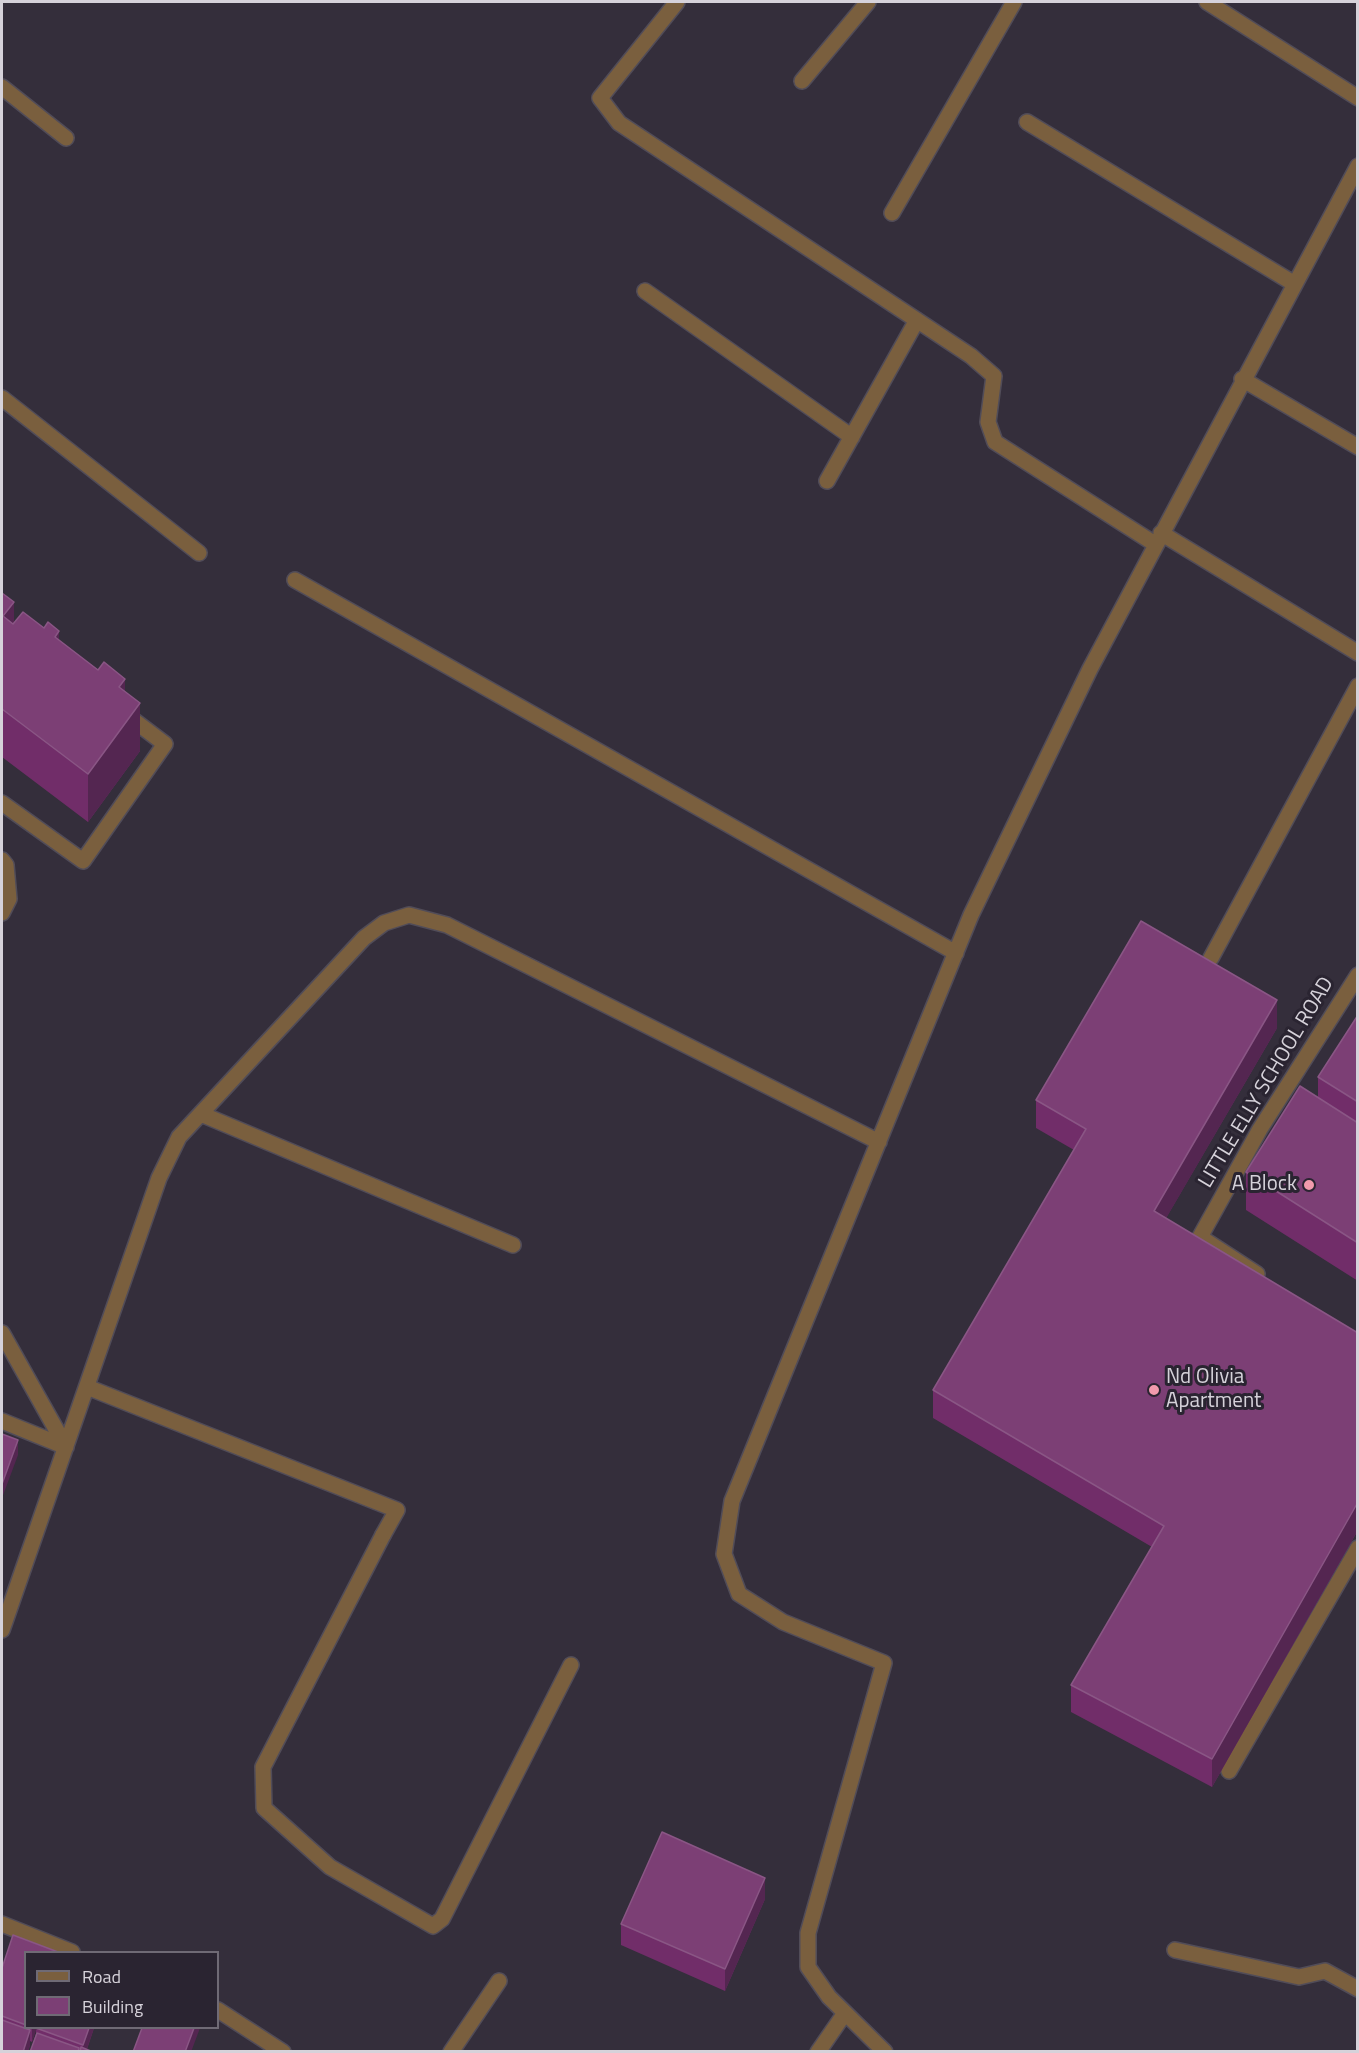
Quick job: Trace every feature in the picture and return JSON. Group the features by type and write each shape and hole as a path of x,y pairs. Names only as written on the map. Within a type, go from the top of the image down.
{"street":[{"path":"677,2 600,98 619,123 917,320 970,356 994,376 988,422 995,442 1158,539 1358,653"},
{"path":"802,81 868,2"},
{"path":"891,213 1014,2"},
{"path":"1207,2 1358,98"},
{"path":"2,87 66,138"},
{"path":"1027,122 1293,283"},
{"path":"885,2052 830,1997 808,1967 808,1933 884,1663 783,1622 739,1594 723,1554 732,1501 956,953 1084,679 1293,283 1358,166"},
{"path":"645,291 852,437"},
{"path":"827,482 917,320"},
{"path":"1242,379 1358,447"},
{"path":"2,398 199,553"},
{"path":"295,580 956,953"},
{"path":"1211,958 1358,686"},
{"path":"2,803 83,861 165,744 111,703"},
{"path":"2,860 6,865 9,899 2,913"},
{"path":"2,1630 159,1178 179,1137 364,938 384,923 409,915 447,925 879,1142"},
{"name":"LITTLE ELLY SCHOOL ROAD","path":"1269,1282 1200,1237 1260,1129 1358,975"},
{"path":"201,1114 513,1245"},
{"path":"2,1333 66,1447"},
{"path":"87,1387 397,1509 263,1767 264,1808 330,1867 433,1926 442,1919 571,1665"},
{"path":"2,1421 66,1447"},
{"path":"1229,1771 1358,1548"},
{"path":"2,1924 67,1951"},
{"path":"1174,1950 1299,1977 1325,1971 1358,1989"},
{"path":"451,2052 499,1981"},
{"path":"219,2011 283,2052"},
{"path":"818,2052 845,2013"}],"building":[{"path":"2,593 14,602 3,616 13,624 23,612 44,628 48,622 59,631 55,637 98,670 104,662 125,679 119,687 140,703 88,774 2,709"},
{"name":"Nd Olivia Apartment","path":"1141,921 1277,1000 1154,1211 1358,1333 1358,1502 1212,1759 1071,1685 1164,1526 933,1390 1086,1129 1036,1100"},
{"path":"1358,1015 1358,1102 1318,1077"},
{"name":"A Block","path":"1300,1086 1358,1123 1358,1243 1246,1172"},
{"path":"2,1434 18,1440 2,1484"},
{"path":"662,1832 765,1878 725,1969 621,1924"},
{"path":"13,1935 55,1951 24,1951 24,2024 2,2016 2,1968"},
{"path":"2,2020 30,2030 23,2052 2,2052"},
{"path":"39,2029 89,2029 83,2045"},
{"path":"142,2029 194,2029 185,2052 133,2052"},
{"path":"37,2033 79,2048 78,2052 30,2052"},
{"path":"81,2047 93,2052 80,2052"}],"place":[{"name":"A Block","path":"1309,1185"},
{"name":"Nd Olivia Apartment","path":"1154,1390"}]}
